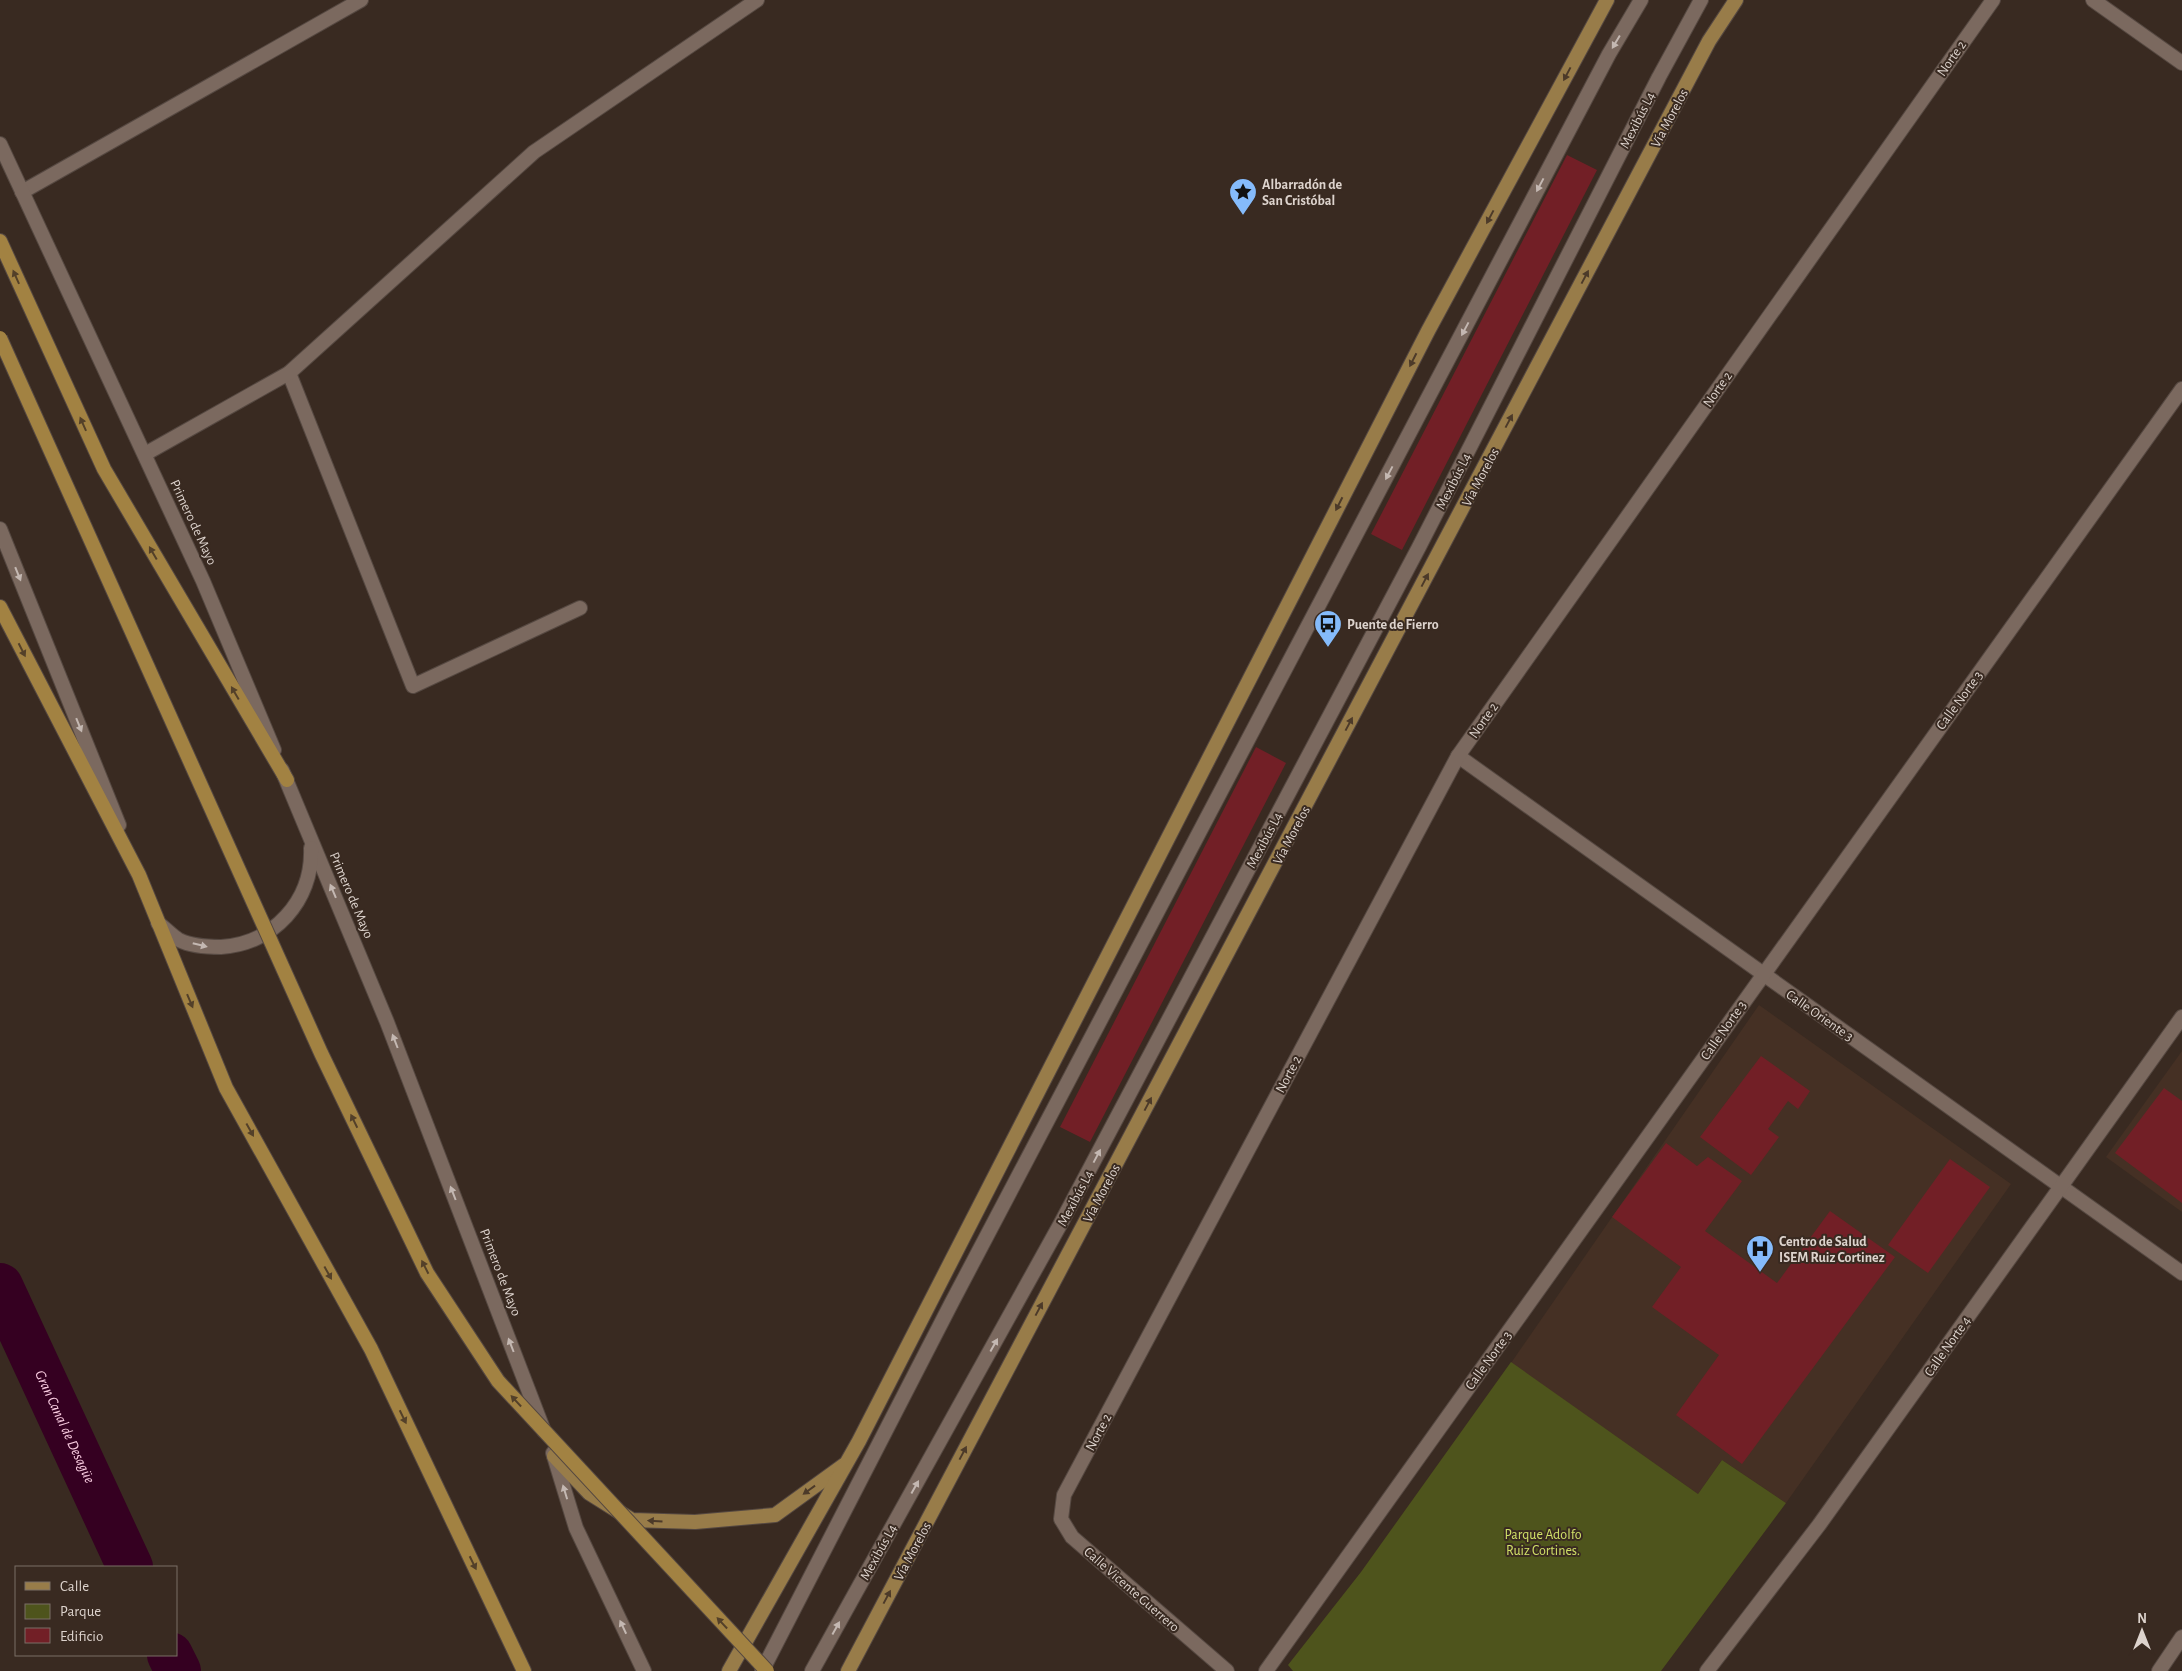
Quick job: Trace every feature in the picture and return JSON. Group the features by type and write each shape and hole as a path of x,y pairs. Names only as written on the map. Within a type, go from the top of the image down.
{"highway":[{"path":"0,242 104,469 287,780"},
{"path":"0,338 321,1053 427,1273 498,1381 767,1671"},
{"path":"0,606 139,875 226,1088 371,1349 524,1671"}],"main road":[{"path":"729,1671 848,1461 1428,331 1607,0"},
{"name":"Vía Morelos","path":"848,1671 1709,41 1736,0"},
{"path":"554,1456 589,1493 632,1520 696,1522 775,1515 848,1461"}],"street":[{"path":"22,192 360,0"},
{"path":"145,454 289,373 534,152 757,0"},
{"path":"762,1671 966,1276 1609,54 1641,0"},
{"name":"Mexibús L4","path":"812,1671 1061,1223 1419,547 1659,77 1701,0"},
{"name":"Norte 2","path":"1064,1495 1458,756 1993,0"},
{"path":"2093,0 2182,63"},
{"name":"Primero de Mayo","path":"0,144 204,581 388,1022 554,1456 576,1528 644,1671"},
{"path":"289,373 413,686 580,608"},
{"name":"Calle Norte 3","path":"1266,1671 2182,389"},
{"path":"0,529 139,875"},
{"name":"Calle Oriente 3","path":"1458,756 2182,1273"},
{"path":"158,923 180,940 208,947 237,946 264,936 287,918 303,894 312,866 310,837"},
{"name":"Calle Norte 4","path":"1708,1671 1819,1525 2182,1017"},
{"name":"Calle Vicente Guerrero","path":"1064,1495 1061,1519 1072,1537 1227,1671"},
{"path":"2159,1671 2182,1637"}],"shaded area":[{"name":"Centro de Salud ISEM Ruiz Cortinez","path":"1759,1005 2011,1184 1786,1503 1722,1460 1698,1494 1511,1363"},
{"path":"2182,1051 2182,1212 2106,1157"}],"green space":[{"name":"Parque Adolfo Ruiz Cortines.","path":"1511,1362 1698,1494 1722,1460 1786,1503 1661,1671 1293,1671 1288,1665 1361,1572"}],"building":[{"path":"1567,155 1597,170 1402,550 1371,534"},
{"path":"1256,747 1286,763 1090,1142 1060,1127"},
{"path":"1761,1056 1810,1091 1798,1109 1788,1101 1768,1129 1779,1137 1751,1175 1700,1137"},
{"path":"2164,1088 2182,1101 2182,1203 2115,1153"},
{"path":"1666,1143 1697,1166 1708,1157 1742,1181 1705,1231 1777,1283 1830,1211 1895,1257 1742,1464 1676,1415 1719,1355 1652,1307 1681,1267 1612,1217"},
{"path":"1950,1159 1990,1187 1928,1273 1888,1245"}],"waterway":[{"name":"Gran Canal de Desagüe","path":"0,1286 130,1566"},
{"name":"Gran Canal de Desagüe","path":"170,1656 178,1671"}],"place":[{"name":"Albarradón de San Cristóbal","path":"1243,216"},
{"name":"Puente de Fierro","path":"1328,648"},
{"name":"Centro de Salud ISEM Ruiz Cortinez","path":"1760,1273"}]}
